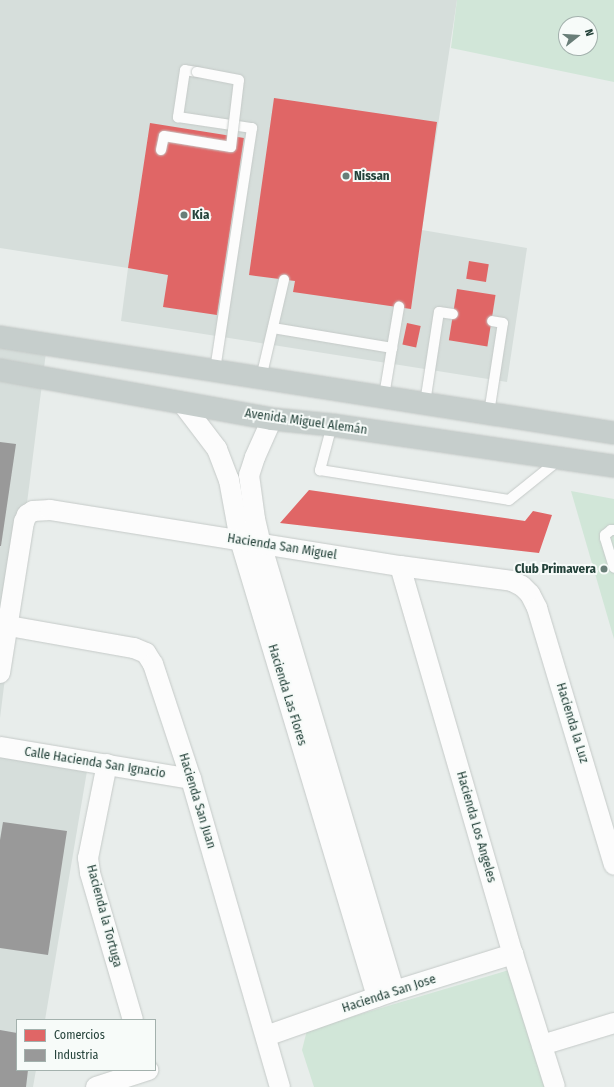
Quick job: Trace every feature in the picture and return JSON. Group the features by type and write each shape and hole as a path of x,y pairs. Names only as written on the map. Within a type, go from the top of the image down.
{"highway":[{"path":"0,337 614,433"},
{"name":"Avenida Miguel Alemán","path":"0,370 272,419 332,425 614,466"}],"street":[{"name":"Hacienda Las Flores","path":"182,403 217,449 230,480 240,540 385,994"},
{"name":"Hacienda Las Flores","path":"272,419 255,457 249,475 253,506 261,544 385,994"},
{"name":"Hacienda San Miguel","path":"9,626 24,522 27,515 33,511 41,509 400,566 512,581 522,586"},
{"name":"Hacienda Los Angeles","path":"400,566 513,954 555,1087"},
{"name":"Hacienda la Luz","path":"522,586 530,594 537,608 614,864"},
{"path":"0,673 9,626"},
{"name":"Hacienda San Juan","path":"9,626 134,648 146,653 153,664 190,779 280,1087"},
{"name":"Calle Hacienda San Ignacio","path":"0,747 190,779"},
{"name":"Hacienda la Tortuga","path":"107,764 88,858 90,873 133,1019"},
{"name":"Hacienda San Jose","path":"266,1036 385,994 513,954"},
{"path":"542,1045 614,1023"},
{"path":"96,1087 145,1071"},
{"path":"148,1071 153,1087"}],"lane":[{"path":"161,150 164,136 231,147 239,80 185,70 178,117 252,128 215,371"},
{"path":"261,378 284,280"},
{"path":"384,396 399,307"},
{"path":"425,403 439,312 454,314"},
{"path":"489,413 503,323 492,321"},
{"path":"273,328 392,348"},
{"path":"332,425 320,470 510,500 562,458"},
{"path":"614,530 610,530 605,534 605,538 614,568"}],"shaded area":[{"path":"0,0 457,0 422,230 527,248 507,382 121,321 128,268 0,248"},
{"path":"0,346 46,352 0,718"},
{"path":"0,756 87,771 45,1019 16,1019 16,1071 36,1071 33,1087 0,1087"}],"green space":[{"path":"457,0 614,0 614,82 451,48"},
{"name":"Club Primavera","path":"571,491 614,499 614,639"},
{"path":"509,970 548,1087 314,1087 302,1050 307,1030"}],"building: Comercios":[{"name":"Nissan","path":"274,98 437,122 411,309 293,292 295,281 249,275"},
{"name":"Kia","path":"150,123 244,138 217,315 163,307 168,275 128,268"},
{"path":"469,261 489,264 486,282 466,279"},
{"path":"457,289 496,295 487,346 449,340"},
{"path":"407,323 421,326 416,347 402,345"},
{"path":"309,490 525,521 533,511 552,515 539,553 280,523"}],"building: Industria":[{"path":"0,442 16,444 1,546 0,546"},
{"path":"3,822 67,831 48,955 0,948 0,840"},
{"path":"0,1030 16,1033 16,1071 28,1071 26,1087 0,1087"}],"place":[{"name":"Nissan","path":"346,176"},
{"name":"Kia","path":"184,215"},
{"name":"Club Primavera","path":"604,569"}]}
